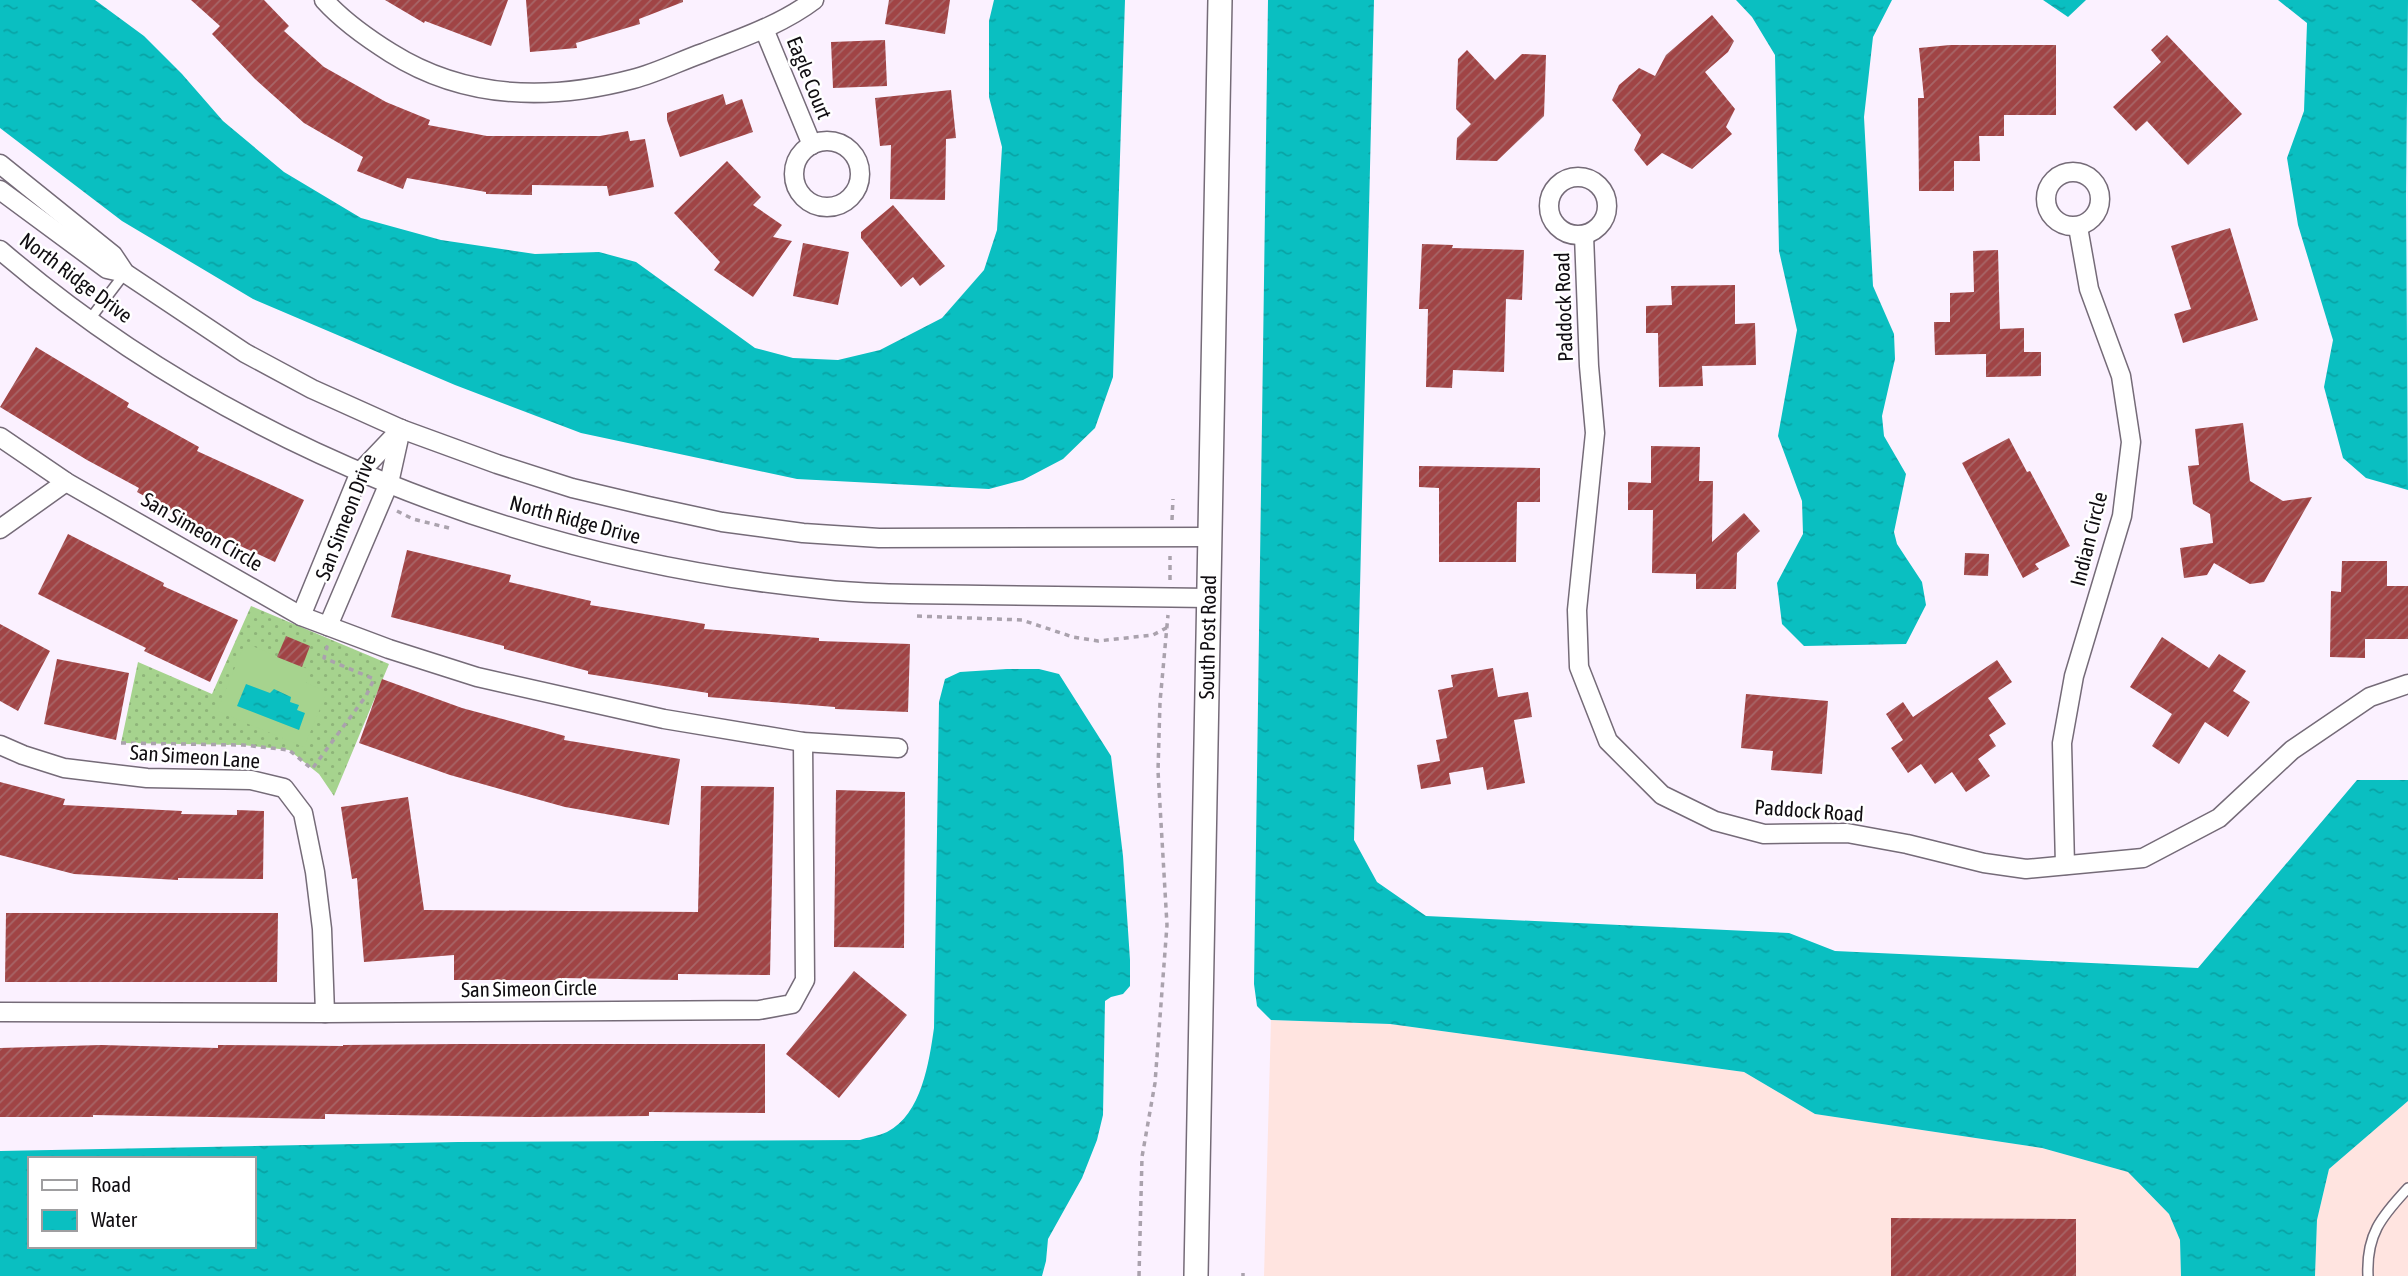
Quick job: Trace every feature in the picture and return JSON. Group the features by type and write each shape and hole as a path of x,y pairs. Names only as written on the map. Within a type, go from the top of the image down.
{"street":[{"path":"324,0 365,37 413,67 457,83 512,94 556,93 636,78 764,29 814,0"},
{"name":"South Post Road","path":"1196,1276 1220,0"},
{"name":"Eagle Court","path":"764,29 812,145"},
{"name":"North Ridge Drive","path":"0,164 113,255 125,273 245,353 312,389 401,429 572,488 722,522 803,533 879,538 1210,537"},
{"name":"North Ridge Drive","path":"2,197 107,270 125,273"},
{"name":"Indian Circle","path":"2066,865 2062,743 2074,676 2122,516 2131,442 2121,376 2089,289 2078,227"},
{"name":"Paddock Road","path":"1584,235 1589,366 1595,433 1577,610 1578,667 1608,741 1662,795 1715,821 1764,834 1847,833 1908,844 1984,863 2026,869 2143,858 2219,818 2292,750 2370,697 2408,684"},
{"name":"North Ridge Drive","path":"0,250 90,319 154,363 222,403 360,472 512,527 587,549 742,580 821,590 889,594 1209,598"},
{"name":"San Simeon Drive","path":"301,616 360,472 401,429"},
{"name":"San Simeon Drive","path":"328,626 388,483 401,429"},
{"name":"San Simeon Circle","path":"0,437 66,482 301,616 389,649 490,680 664,719 803,742 898,748"},
{"path":"0,530 66,482"},
{"name":"San Simeon Circle","path":"0,1012 760,1010 792,1003 805,980 803,742"},
{"name":"San Simeon Lane","path":"0,745 23,755 75,769 147,778 251,780 284,788 303,813 315,872 325,1013"}],"lane":[{"path":"90,319 125,273"},
{"path":"2368,1276 2370,1241 2378,1223 2408,1188"}],"path":[{"path":"1139,1276 1142,1157 1155,1083 1167,925 1158,771 1173,499"},
{"path":"121,743 243,745 289,750 312,769 366,696 374,679 324,659 327,647 315,642"}],"shaded area":[{"path":"1271,1020 1390,1024 1744,1072 1815,1114 2042,1148 2128,1172 2169,1214 2180,1240 2181,1276 1264,1276"},
{"path":"2408,1101 2408,1276 2315,1276 2317,1220 2329,1169"}],"green space":[{"path":"251,606 389,664 334,796 319,774 289,750 243,745 121,743 138,662 212,694"},
{"path":"245,643 310,670 306,683 327,692 304,747 217,711"}],"water":[{"path":"0,0 95,0 144,36 223,121 284,172 361,218 441,240 535,254 599,252 636,262 755,348 793,358 838,360 880,350 942,318 984,270 997,230 1002,147 989,97 989,21 994,0 1125,0 1113,377 1095,428 1063,459 1023,480 989,489 797,479 581,433 455,385 253,299 122,221 0,128"},
{"path":"1268,0 1374,0 1354,840 1377,882 1426,916 1789,933 1835,951 2198,968 2357,780 2408,780 2408,1101 2329,1169 2317,1220 2315,1276 2181,1276 2180,1240 2169,1214 2128,1172 2042,1148 1815,1114 1744,1072 1390,1024 1271,1020 1257,1006 1254,984"},
{"path":"1736,0 1892,0 1873,37 1864,117 1873,286 1894,334 1895,359 1882,416 1884,436 1906,474 1894,532 1897,544 1922,582 1926,605 1906,644 1804,646 1782,624 1777,583 1803,534 1802,501 1778,436 1797,330 1779,251 1775,55 1752,17"},
{"path":"2043,0 2086,0 2068,17"},
{"path":"2278,0 2408,0 2408,490 2366,478 2343,458 2324,387 2333,340 2298,225 2287,158 2304,111 2307,23"},
{"path":"1007,669 1039,669 1059,674 1111,756 1123,856 1130,986 1123,994 1105,1001 1103,1115 1097,1140 1082,1178 1048,1239 1042,1276 0,1276 0,1151 458,1142 860,1140 887,1132 899,1124 916,1100 926,1071 934,1028 939,702 945,679 960,672"},
{"path":"246,684 270,693 274,689 291,697 290,702 299,705 297,710 305,713 299,730 237,706"}],"building":[{"path":"191,0 264,0 289,26 284,31 324,67 386,102 430,120 428,125 487,136 600,136 628,131 630,141 645,139 654,187 609,196 607,186 532,185 532,195 486,194 407,178 403,189 357,171 363,157 304,123 255,79 212,34 220,26"},
{"path":"385,0 508,0 491,46 425,21 424,23"},
{"path":"526,0 683,2 639,19 640,24 576,43 577,48 530,52"},
{"path":"889,0 950,0 945,34 885,24"},
{"path":"1712,15 1734,41 1728,52 1705,72 1735,109 1726,127 1732,134 1692,169 1662,153 1647,166 1634,150 1641,135 1612,100 1619,85 1639,68 1655,76 1666,55"},
{"path":"2167,35 2242,114 2188,165 2147,121 2136,131 2113,107 2161,62 2151,50"},
{"path":"885,40 887,86 833,88 831,42"},
{"path":"1950,45 2056,45 2056,115 2004,115 2004,136 1979,136 1980,161 1954,161 1954,191 1919,191 1918,98 1924,98 1919,48"},
{"path":"1467,50 1495,80 1522,54 1546,55 1544,116 1497,161 1456,160 1457,138 1471,124 1456,109 1458,59"},
{"path":"951,90 956,138 946,139 945,200 890,199 891,145 880,146 875,98"},
{"path":"723,94 726,105 742,99 753,132 680,157 667,113"},
{"path":"727,161 761,197 753,205 782,225 773,237 792,241 753,297 714,270 720,262 674,213"},
{"path":"893,205 945,266 920,286 913,277 901,287 861,238 861,232"},
{"path":"2230,228 2258,320 2183,343 2174,314 2191,309 2171,246"},
{"path":"803,243 849,252 838,305 793,296"},
{"path":"1422,244 1453,245 1452,248 1524,250 1522,300 1506,299 1504,372 1453,370 1452,388 1426,387 1428,309 1419,309"},
{"path":"1998,250 2000,329 2024,328 2024,352 2041,352 2041,376 1986,377 1986,354 1935,355 1934,322 1950,322 1950,293 1974,292 1973,251"},
{"path":"1735,285 1735,324 1755,323 1756,365 1702,366 1703,386 1659,387 1658,333 1646,333 1646,306 1672,305 1671,286"},
{"path":"36,347 129,403 127,407 199,447 197,451 304,500 275,562 178,517 179,515 137,492 139,488 0,407"},
{"path":"2243,423 2250,481 2283,501 2312,497 2264,582 2250,584 2214,563 2207,575 2184,578 2180,548 2213,543 2210,514 2193,504 2188,466 2199,465 2195,429"},
{"path":"2009,438 2070,546 2035,564 2039,569 2023,578 1962,463"},
{"path":"1651,446 1700,447 1699,481 1713,481 1712,542 1744,513 1760,531 1737,553 1736,589 1696,589 1696,574 1652,573 1653,510 1628,510 1628,482 1651,483"},
{"path":"1419,466 1540,468 1540,502 1517,502 1516,562 1439,562 1439,488 1419,487"},
{"path":"68,534 164,583 163,586 238,620 210,682 144,651 146,648 38,594"},
{"path":"407,550 511,575 509,582 591,601 590,605 705,624 704,629 819,638 819,641 910,644 908,712 835,709 708,697 708,693 588,674 588,671 504,649 504,646 391,617"},
{"path":"1965,553 1989,554 1988,576 1964,575"},
{"path":"2342,561 2387,561 2387,586 2408,586 2408,639 2365,639 2365,658 2330,657 2331,591 2341,592"},
{"path":"0,624 50,651 18,711 0,701"},
{"path":"286,636 310,646 302,667 277,657"},
{"path":"2162,637 2209,668 2219,654 2246,671 2233,691 2250,702 2228,737 2205,722 2179,764 2152,746 2172,714 2130,687"},
{"path":"57,659 129,673 116,740 44,724"},
{"path":"1997,660 2012,682 1988,698 2006,724 1989,735 1996,746 1978,759 1990,776 1966,792 1952,772 1935,784 1921,764 1908,773 1891,748 1903,740 1886,714 1903,702 1913,717"},
{"path":"1493,668 1498,697 1528,692 1532,717 1514,720 1525,783 1487,790 1483,767 1449,773 1451,784 1421,789 1417,765 1440,761 1436,740 1447,738 1438,690 1453,687 1451,675"},
{"path":"382,679 462,708 565,736 564,740 680,759 669,825 565,807 450,775 359,743"},
{"path":"1746,694 1828,701 1822,774 1771,770 1773,751 1741,748"},
{"path":"0,782 65,799 63,805 182,811 181,814 237,815 237,810 264,811 263,879 178,880 74,874 0,855"},
{"path":"701,786 774,787 770,975 678,974 678,980 454,980 454,955 364,962 357,878 352,879 341,807 408,797 424,910 698,912"},
{"path":"836,790 905,792 904,948 834,947"},
{"path":"6,913 278,913 277,982 5,982"},
{"path":"854,971 907,1015 839,1098 786,1054"},
{"path":"765,1044 765,1113 649,1112 649,1116 532,1117 325,1114 325,1119 93,1115 0,1117 0,1048 101,1045 218,1048 218,1045"},
{"path":"1891,1218 2076,1219 2076,1276 1891,1276"}]}
